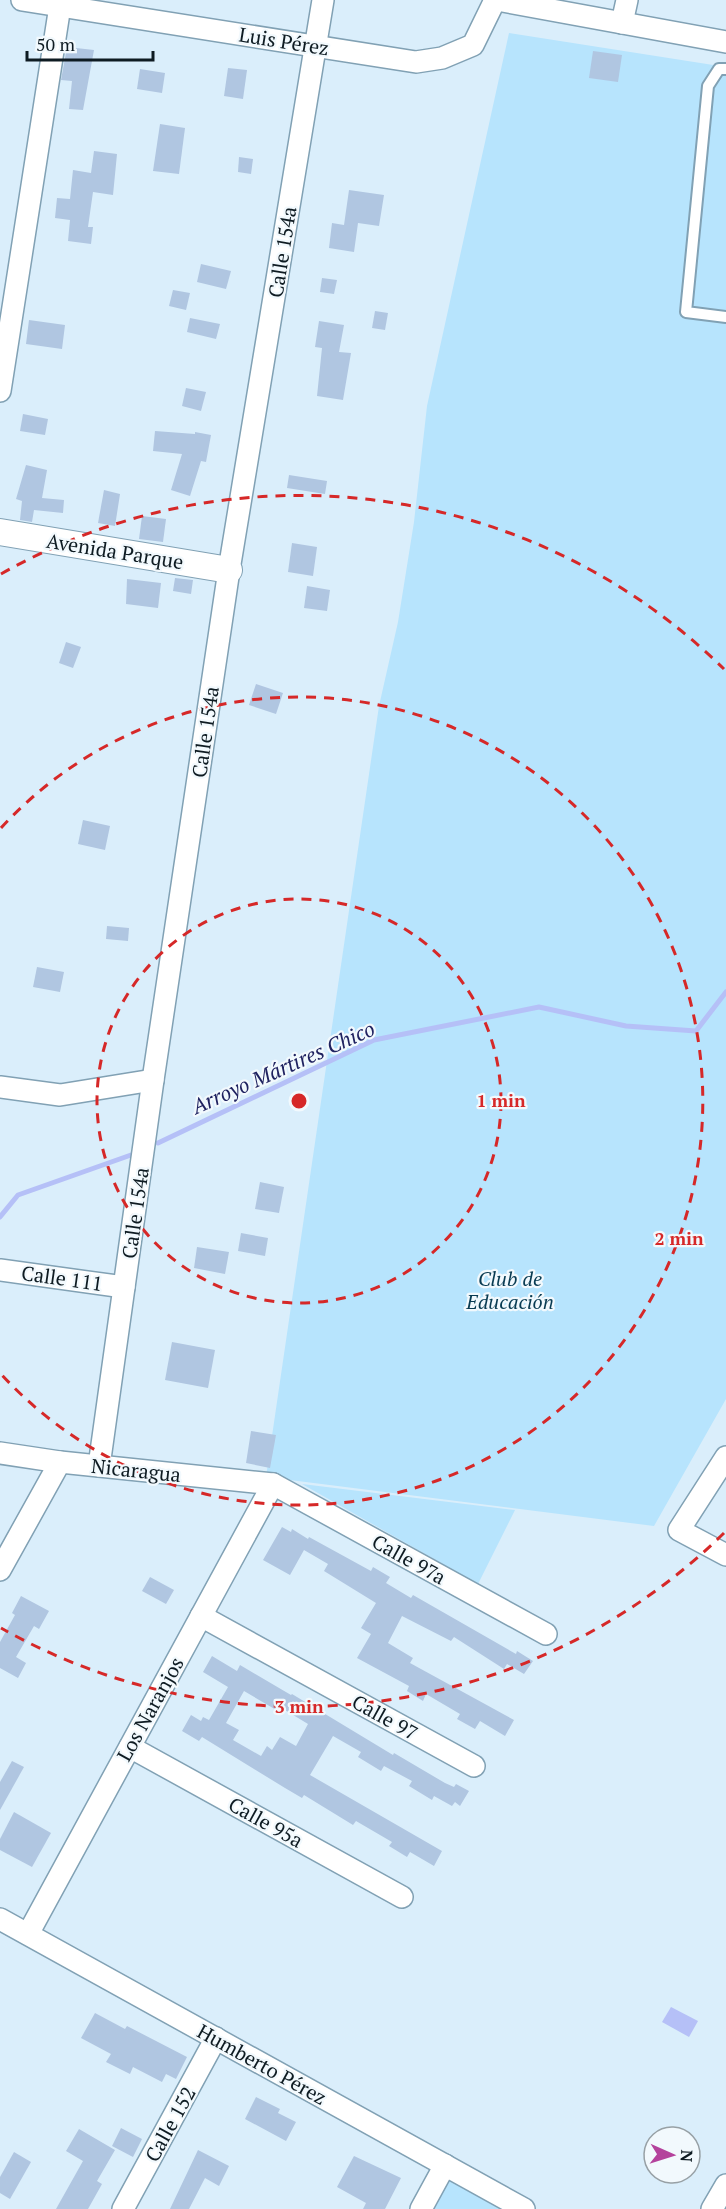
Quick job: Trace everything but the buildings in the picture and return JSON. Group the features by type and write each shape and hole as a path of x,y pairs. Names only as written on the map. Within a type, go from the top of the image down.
{"street":[{"name":"Luis Pérez","path":"22,0 416,62 442,58 473,45 496,0"},
{"name":"Calle 154a","path":"99,1466 153,1080 229,570 323,0"},
{"path":"496,0 726,42"},
{"path":"622,23 627,0"},
{"path":"0,391 60,6"},
{"name":"Avenida Parque","path":"0,532 229,570"},
{"path":"0,1086 60,1095 153,1080"},
{"name":"Calle 111","path":"0,1270 124,1287"},
{"name":"Nicaragua","path":"0,1454 273,1484"},
{"path":"726,1457 679,1530 726,1555"},
{"path":"0,1570 60,1462"},
{"name":"Los Naranjos","path":"28,1934 273,1484"},
{"name":"Calle 97a","path":"273,1484 546,1634"},
{"name":"Calle 97","path":"201,1616 474,1766"},
{"name":"Calle 95a","path":"129,1747 402,1897"},
{"name":"Humberto Pérez","path":"0,1919 524,2209"},
{"name":"Calle 152","path":"123,2209 216,2038"},
{"path":"421,2209 445,2165"},
{"path":"712,2209 726,2185"}],"lane":[{"path":"726,69 718,69 708,86 686,312 726,317"}],"green space":[{"name":"Club de Educación","path":"509,33 726,67 726,1399 654,1526 266,1477 379,706 398,622 414,522 427,406"},
{"path":"302,1484 515,1510 478,1584"},
{"path":"449,2177 505,2209 431,2209"}],"shaded area":[{"path":"671,2007 698,2021 689,2037 662,2022"}],"waterway":[{"name":"Arroyo Mártires Chico","path":"158,1143 374,1040 539,1007 626,1026 696,1031 726,992"},
{"name":"Arroyo Mártires Chico","path":"0,1217 18,1195 131,1155"}]}
